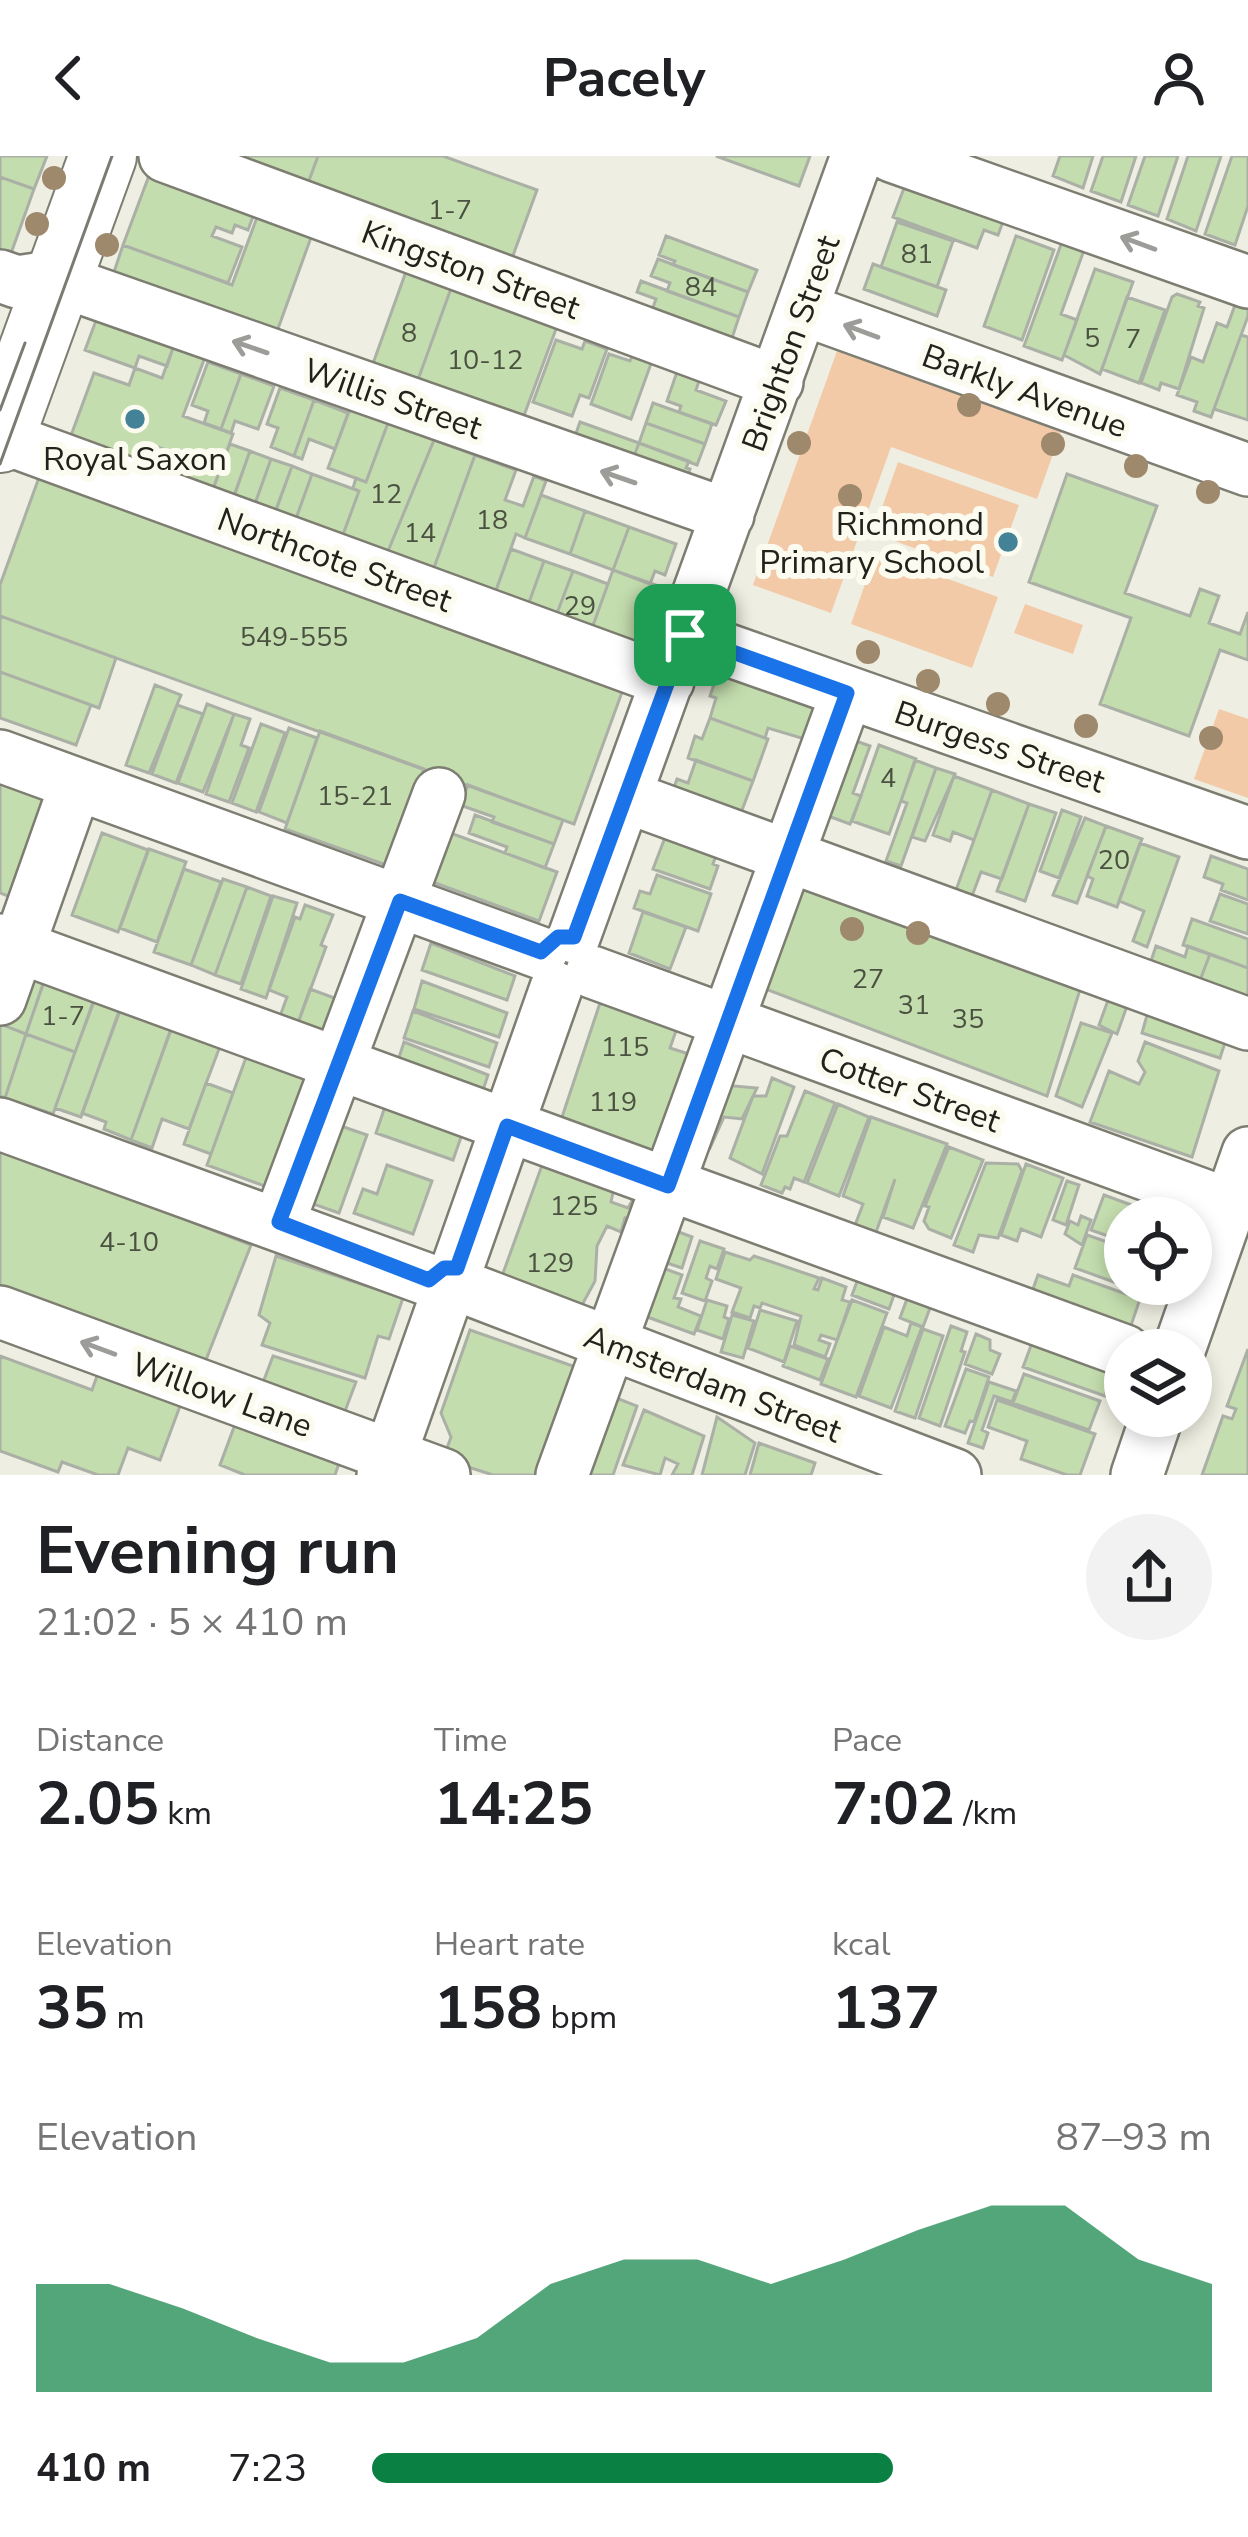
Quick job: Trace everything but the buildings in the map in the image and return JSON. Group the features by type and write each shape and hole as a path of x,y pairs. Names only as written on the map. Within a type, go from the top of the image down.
{"main road":[{"path":"0,438 29,278 103,156"}],"street":[{"name":"Kingston Street","path":"165,156 777,382"},
{"name":"Brighton Street","path":"387,1466 857,156"},
{"path":"892,156 1248,282"},
{"name":"Willis Street","path":"29,278 728,515"},
{"name":"Barkly Avenue","path":"802,309 1248,470"},
{"name":"Northcote Street","path":"0,438 677,658"},
{"name":"Burgess Street","path":"677,658 847,693 1248,833"},
{"path":"562,1475 847,693"},
{"name":"Cotter Street","path":"0,757 1230,1205"},
{"path":"0,999 9,943 76,784"},
{"path":"279,1222 439,794"},
{"path":"626,796 1248,1024"},
{"path":"9,943 1104,1343"},
{"name":"Amsterdam Street","path":"0,1124 279,1222 956,1475"},
{"path":"1186,1329 1248,1153"},
{"name":"Willow Lane","path":"0,1312 387,1466 444,1475"},
{"path":"1137,1475 1149,1437"}],"shaded area":[{"path":"837,351 1061,432 1037,499 891,447 831,613 753,585"},
{"path":"898,462 1019,505 993,577 873,533"},
{"path":"876,553 998,597 972,668 851,624"},
{"path":"1025,604 1083,625 1073,654 1014,633"},
{"path":"1219,709 1248,719 1248,798 1194,779"}],"tram line":[{"path":"0,464 112,156"},
{"path":"0,410 25,343"}],"place":[{"name":"Royal Saxon","path":"135,419"},
{"name":"Richmond Primary School","path":"1008,542"}],"route":[{"path":"685,635 847,693 668,1186 507,1126 457,1268 444,1268 429,1280 279,1222 400,901 541,952 551,940 574,937 685,635"}]}
